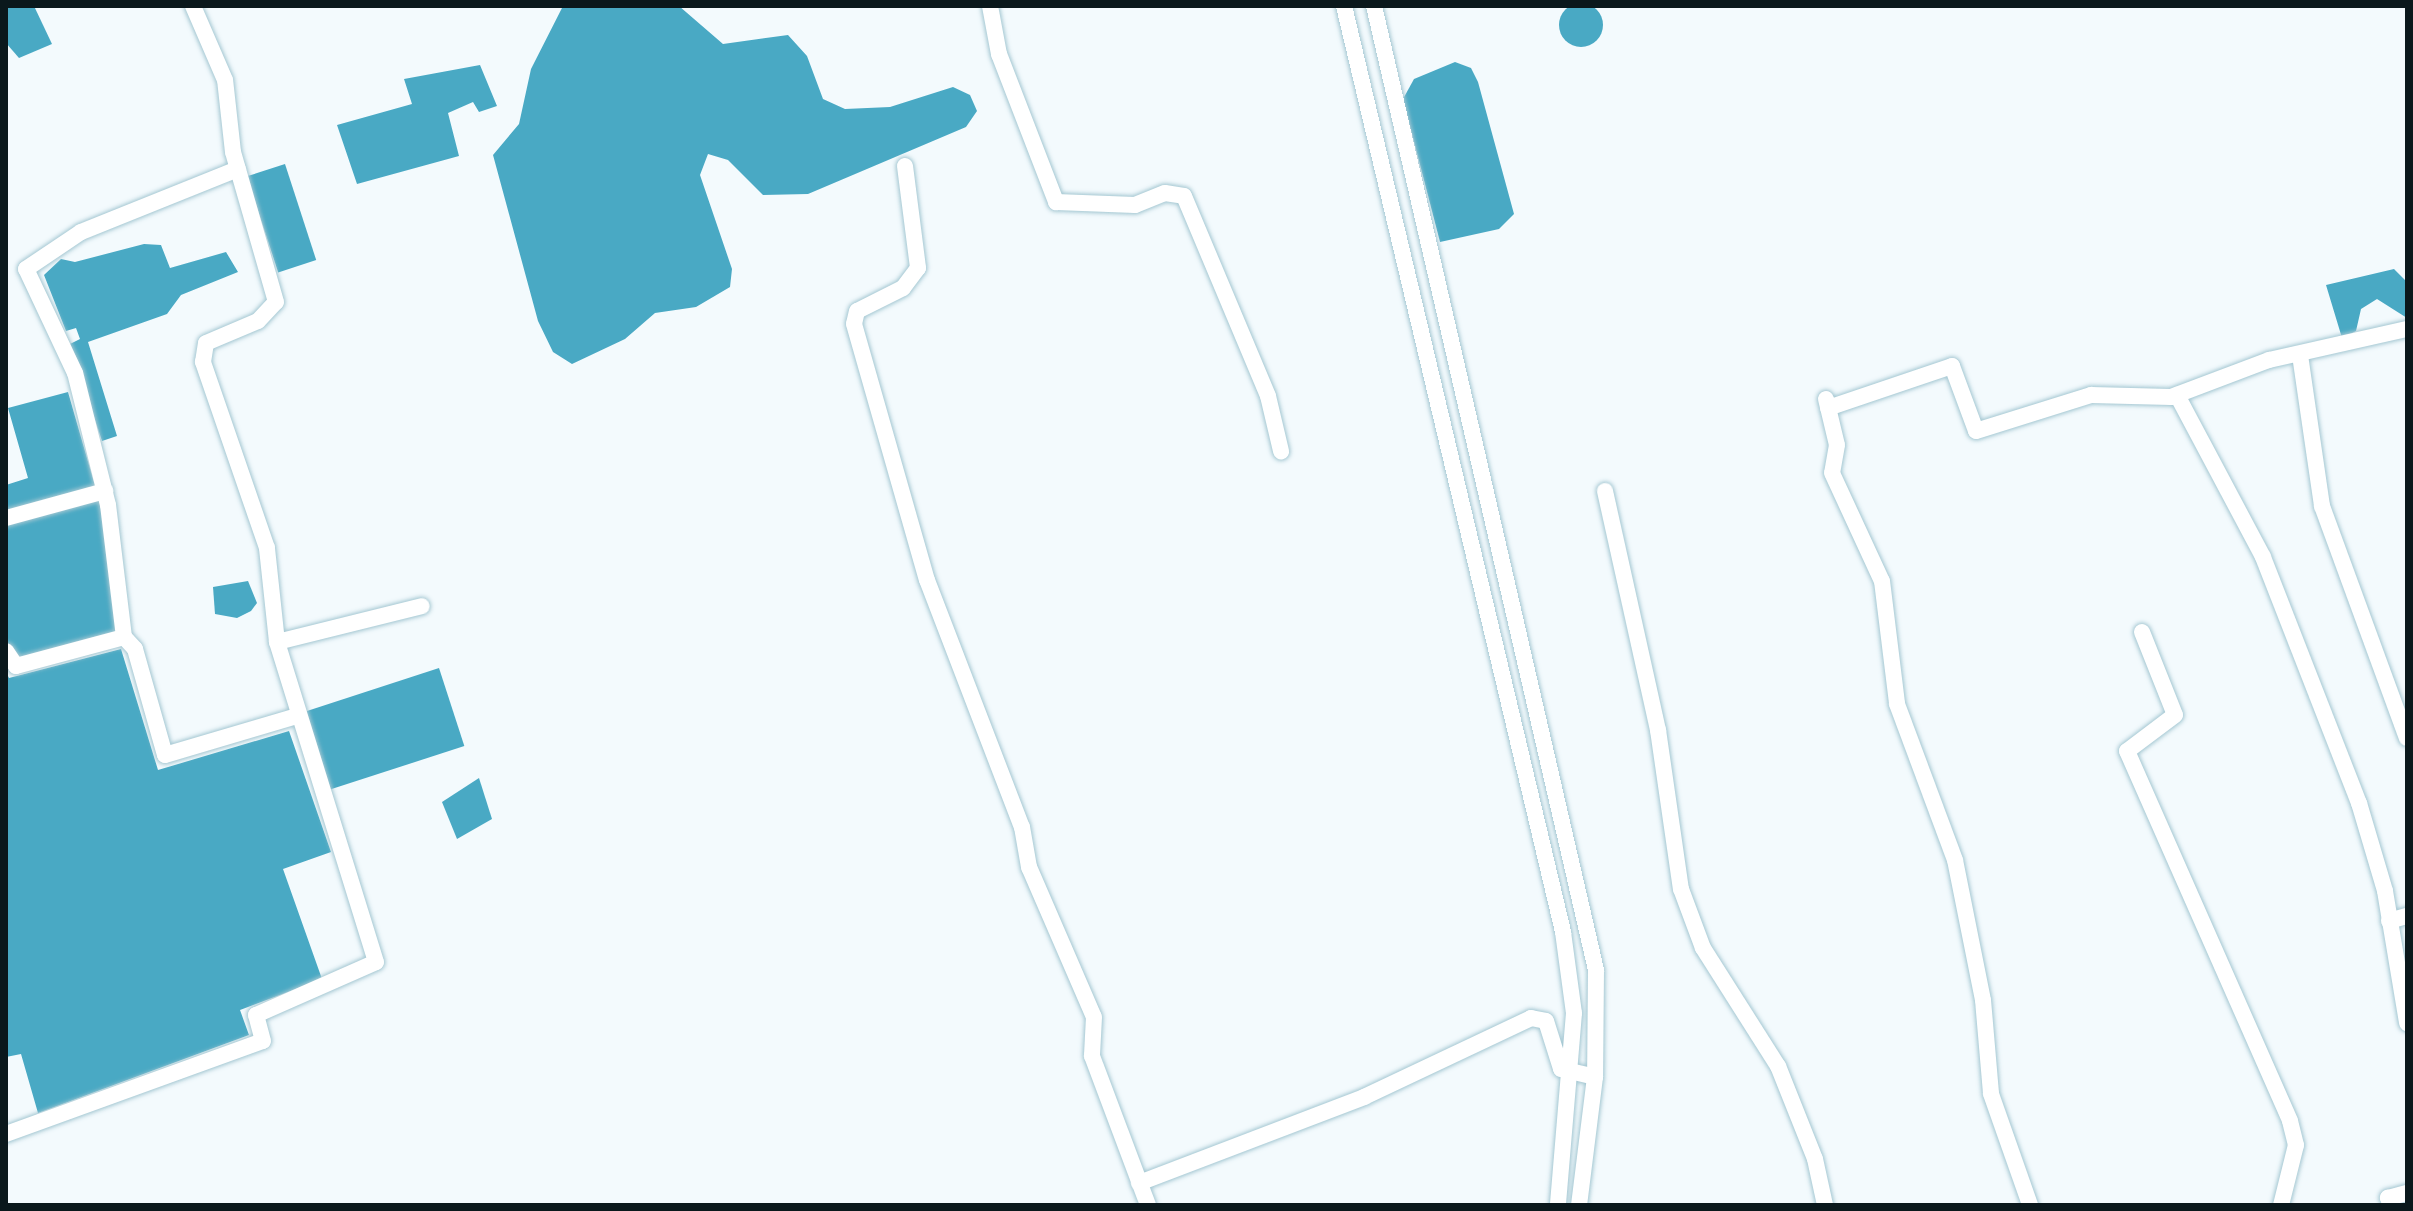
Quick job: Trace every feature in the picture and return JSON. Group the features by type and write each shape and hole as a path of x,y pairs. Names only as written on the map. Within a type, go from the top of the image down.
{"street":[{"path":"6,1134 263,1041 256,1015 376,962 297,716 277,642 267,548 201,350 258,321 276,302 238,169 225,80 193,6"},
{"path":"990,6 1003,66 1056,202 1135,205 1165,193 1184,196 1268,396 1281,451"},
{"path":"1344,6 1467,552 1563,932 1574,1013 1558,1205"},
{"path":"1374,6 1528,696 1586,917 1596,970 1595,1077 1579,1205"},
{"path":"905,166 918,268 903,288 857,311 854,324 927,580 1022,827 1036,885 1094,1017 1092,1056 1148,1205"},
{"path":"238,169 81,232 26,269 63,336 105,491 124,637 135,649 165,755 297,716"},
{"path":"2030,1205 1991,1094 1983,1000 1955,860 1897,704 1882,581 1832,473 1837,445 1827,404 1952,366 1976,431 2091,395 2177,395 2300,355 2407,329"},
{"path":"2300,355 2322,506 2407,738"},
{"path":"2177,395 2277,590 2368,830 2389,921 2407,1023"},
{"path":"6,518 105,491"},
{"path":"1605,491 1658,730 1681,889 1703,948 1778,1066 1815,1159 1825,1205"},
{"path":"277,642 422,606"},
{"path":"2142,632 2175,715 2127,751 2290,1121 2296,1145 2281,1205"},
{"path":"6,651 16,666 124,637"},
{"path":"2389,921 2407,916"},
{"path":"1139,1183 1364,1097 1531,1018 1546,1021 1561,1069 1571,1074 1595,1077"},
{"path":"2391,1205 2388,1198 2407,1193"}],"water":[{"path":"1581,3 1597,9 1603,25 1597,41 1581,47 1565,41 1559,25 1565,9"},
{"path":"6,6 34,6 52,44 19,58 6,43"},
{"path":"563,6 679,6 723,44 788,35 807,56 823,99 845,109 890,107 953,87 970,95 977,111 966,127 808,194 763,195 728,160 708,154 700,175 732,269 730,287 696,307 655,313 625,339 572,364 553,352 538,321 493,155 519,124 531,69"},
{"path":"1455,62 1471,68 1478,82 1514,214 1499,229 1440,242 1403,99 1414,79"},
{"path":"480,65 497,106 479,112 473,102 448,113 459,156 357,184 337,125 412,104 404,79"},
{"path":"285,164 316,260 278,272 247,176"},
{"path":"144,244 161,245 170,268 226,252 238,272 181,295 167,314 88,342 117,436 102,441 70,344 80,339 76,328 66,331 44,275 61,259 75,262"},
{"path":"2394,269 2407,282 2407,318 2377,299 2361,309 2356,331 2342,338 2326,285"},
{"path":"68,392 95,486 6,511 6,485 28,478 8,408"},
{"path":"100,496 118,632 20,659 6,645 6,525"},
{"path":"248,581 257,603 251,611 237,618 215,614 213,587"},
{"path":"121,649 158,770 289,731 331,852 283,869 322,979 240,1010 249,1035 38,1113 21,1054 6,1057 6,672 9,678"},
{"path":"439,668 464,746 329,790 304,712"},
{"path":"479,778 492,819 457,839 442,802"}]}
